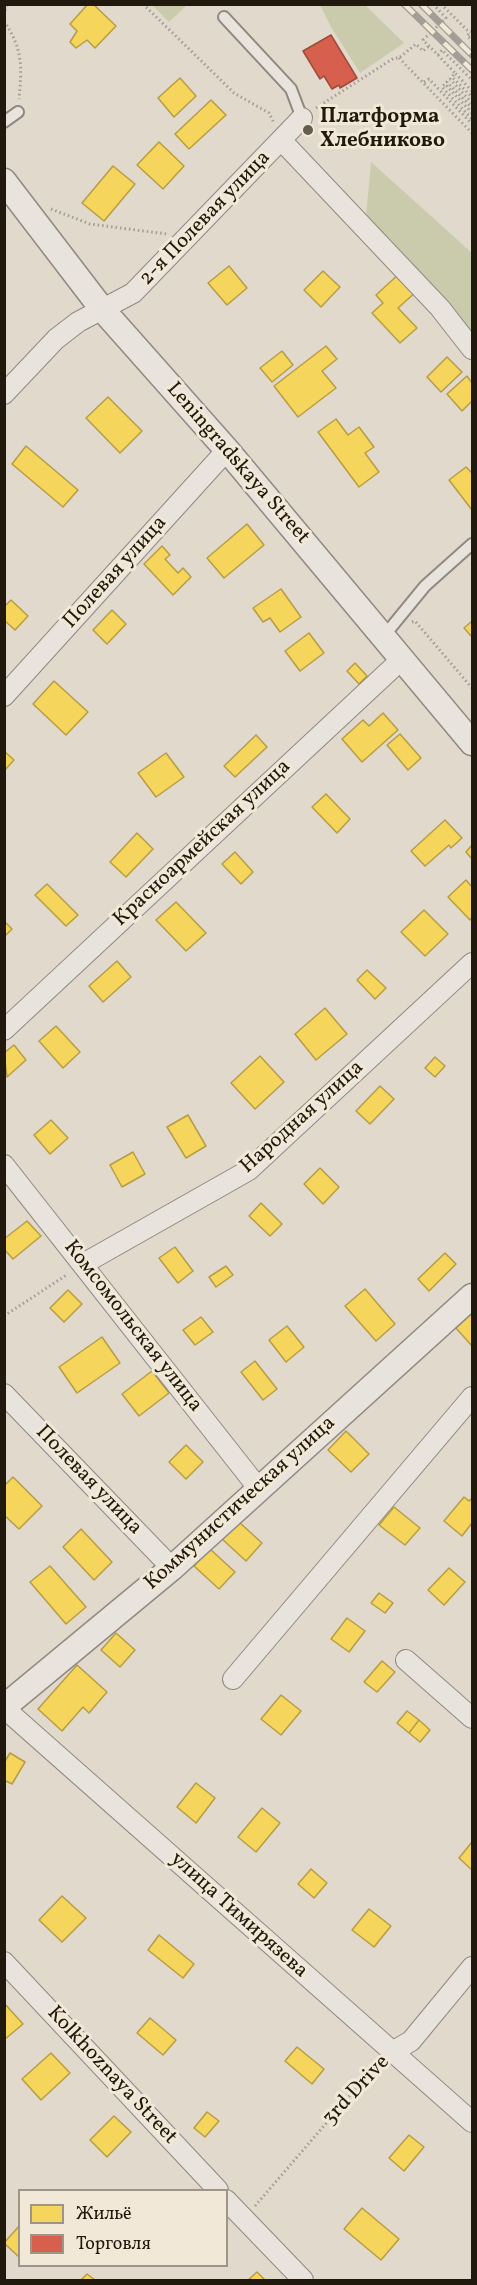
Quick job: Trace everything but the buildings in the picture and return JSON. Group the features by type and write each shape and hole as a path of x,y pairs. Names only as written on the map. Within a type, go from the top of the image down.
{"street":[{"name":"2-я Полевая улица","path":"4,394 56,339 78,322 133,294 302,118"},
{"path":"282,141 440,309 472,349"},
{"name":"Leningradskaya Street","path":"4,181 102,309 388,630 402,659 472,743"},
{"name":"Полевая улица","path":"4,696 227,450"},
{"name":"Красноармейская улица","path":"4,1030 402,659"},
{"name":"Народная улица","path":"82,1264 249,1170 472,963"},
{"name":"Комсомольская улица","path":"4,1165 259,1489"},
{"name":"Коммунистическая улица","path":"4,1708 172,1568 472,1296"},
{"name":"Полевая улица","path":"4,1394 172,1568"},
{"path":"233,1679 472,1397"},
{"path":"406,1660 472,1718"},
{"name":"улица Тимирязева","path":"4,1708 472,2122"},
{"name":"Kolkhoznaya Street","path":"4,1962 217,2189"},
{"name":"3rd Drive","path":"392,2052 411,2041 472,1967"},
{"path":"228,2202 303,2280"}],"lane":[{"path":"224,17 291,89 302,118"},
{"path":"4,122 18,112"},
{"path":"388,630 425,586 472,544"}],"path":[{"path":"4,15 7,4"},
{"path":"143,4 234,93 269,113 282,141"},
{"path":"433,4 446,18 423,40 472,91"},
{"path":"441,4 471,32 467,36 472,40"},
{"path":"4,21 14,35 22,62 18,112"},
{"path":"302,118 394,58 399,58 416,44 423,51 429,46"},
{"path":"438,55 442,50 472,80"},
{"path":"399,58 472,133"},
{"path":"455,73 452,77 472,98"},
{"path":"424,82 429,78 472,124"},
{"path":"472,103 450,79 447,82 472,108"},
{"path":"472,113 445,84 442,87 472,118"},
{"path":"41,205 90,224 159,232 186,238"},
{"path":"388,630 415,621 472,688"},
{"path":"4,1316 82,1264"},
{"name":"3rd Drive","path":"244,2218 382,2059 392,2052"}],"green space":[{"path":"152,5 187,5 169,22"},
{"path":"320,5 365,5 404,43 360,73"},
{"path":"371,162 472,253 472,331 366,216"}],"railway":[{"path":"404,4 472,70"},
{"path":"421,4 472,55"}],"place":[{"name":"Платформа Хлебниково","path":"308,130"}]}
